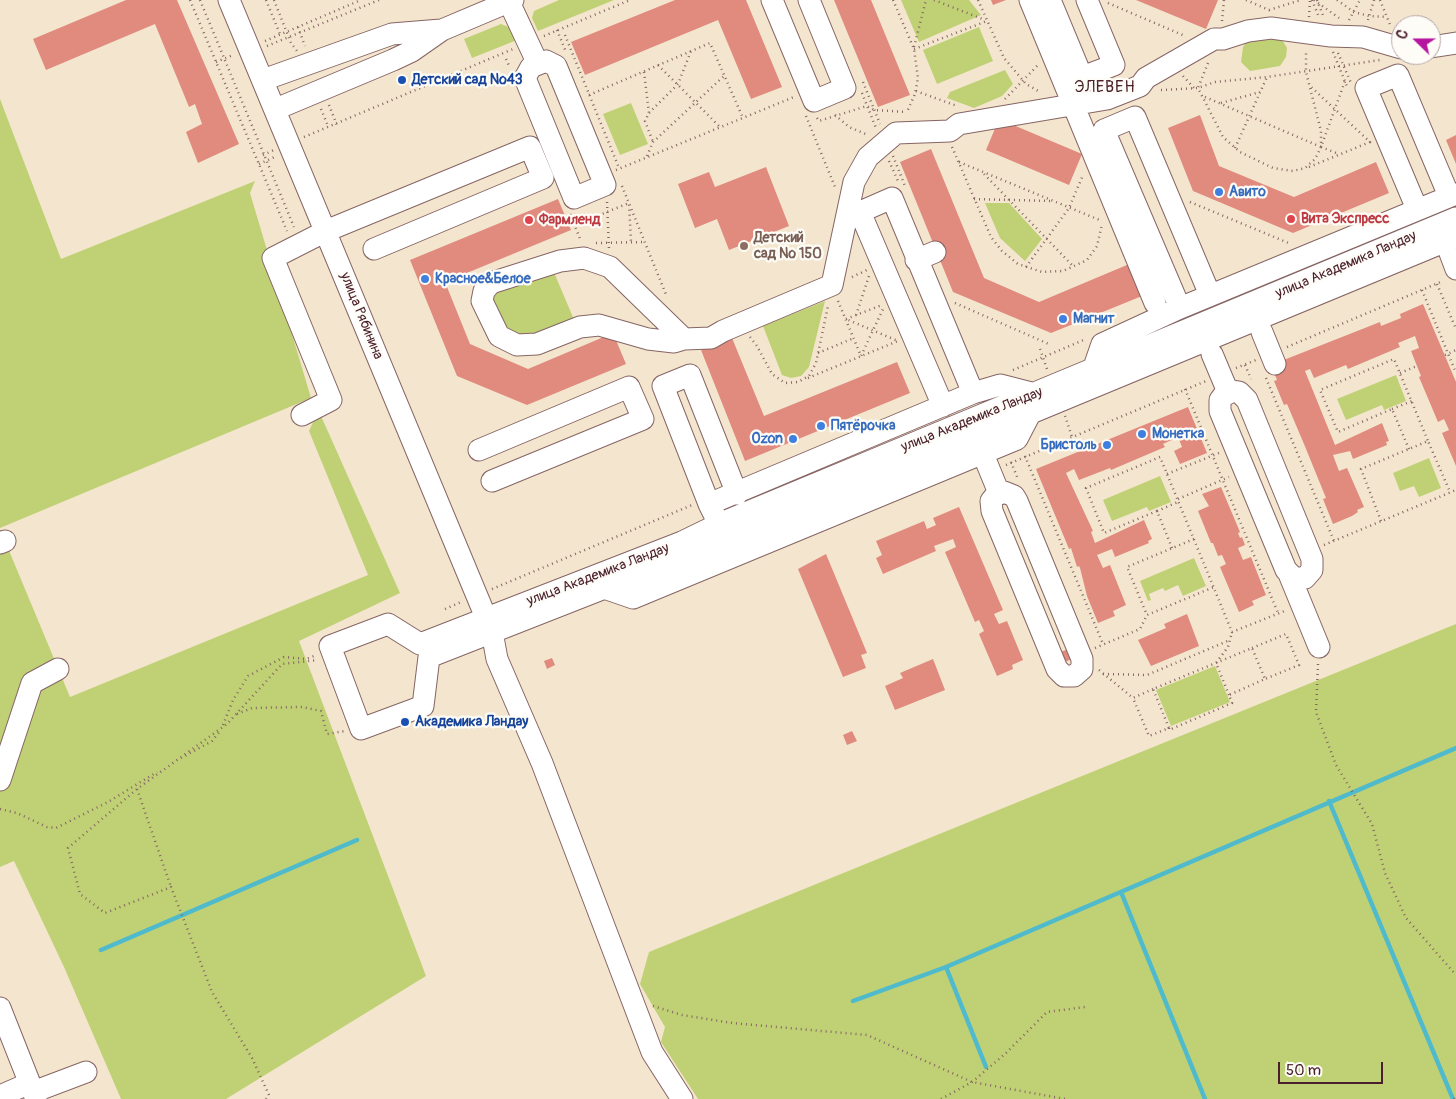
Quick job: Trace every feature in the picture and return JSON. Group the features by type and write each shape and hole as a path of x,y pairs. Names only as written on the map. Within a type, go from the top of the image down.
{"street":[{"name":"улица Рябинина","path":"229,0 276,109 489,625 497,659 546,773 652,1052 682,1099"},
{"path":"772,0 814,101 845,88 809,0"},
{"path":"1030,0 1052,52 1071,113 1126,231 1155,303"},
{"path":"1050,0 1082,77 1114,66 1097,1"},
{"path":"276,109 412,51 470,8 511,1 538,64"},
{"path":"684,339 610,266 584,258 560,261 491,283 484,291 482,301 499,336 517,345 536,344 580,327 599,325 648,338 674,342 684,339 711,338 722,331 832,285 854,182 868,157 891,137 950,131 959,124 985,119 1071,113 1140,86 1146,78 1211,41 1271,28 1308,33 1355,31 1391,49"},
{"path":"263,80 392,34 442,30"},
{"path":"1441,45 1456,43"},
{"path":"546,61 556,66 605,185 574,198 525,78 526,72 538,64 546,61"},
{"path":"1417,209 1366,88 1398,75 1452,195 1210,295 1102,344 1095,378 1112,396 1454,252"},
{"path":"1071,113 1104,130 1180,308"},
{"path":"1104,130 1136,118 1151,135 1210,295"},
{"path":"302,415 331,400 273,258 326,231 530,147 543,178"},
{"path":"374,249 563,170"},
{"path":"942,406 860,212 892,198 926,256 973,394"},
{"name":"улица Академика Ландау","path":"489,625 604,588 1095,378 1456,218"},
{"name":"улица Академика Ландау","path":"1095,378 1454,252"},
{"path":"1262,332 1270,370"},
{"path":"1212,354 1228,392"},
{"path":"634,398 690,375 737,494"},
{"path":"604,588 633,598 983,454 1017,439 1032,404 1000,385 942,406 710,504"},
{"path":"662,386 719,524"},
{"path":"479,450 629,387 643,419 492,481"},
{"path":"1289,574 1299,579 1305,578 1312,570 1312,559 1247,400 1239,392 1228,392 1220,400 1220,411 1319,647"},
{"name":"улица Академика Ландау","path":"489,625 682,542 719,524 1032,404"},
{"path":"983,454 999,493 992,501 992,511 1068,694"},
{"path":"388,624 420,644 489,625 429,657 423,706 361,729 329,656 330,646 388,624"},
{"path":"0,780 32,683 58,669"},
{"path":"0,1008 33,1092"},
{"path":"0,1096 33,1092 86,1072"}],"path":[{"path":"190,0 288,232"},
{"path":"200,0 295,229"},
{"path":"266,0 280,34 360,0"},
{"path":"289,37 379,0"},
{"path":"328,126 630,0"},
{"path":"835,115 849,127 891,137 907,112 916,91 918,78 914,49 893,0"},
{"path":"914,49 926,0"},
{"path":"934,0 987,21"},
{"path":"978,0 1004,58 1023,80 1042,93"},
{"path":"1246,0 1269,10 1301,0"},
{"path":"1310,0 1306,72 1321,132 1321,146"},
{"path":"1337,0 1354,12 1369,16 1386,17"},
{"path":"1355,31 1354,12 1360,0"},
{"path":"1355,31 1369,16 1374,0"},
{"path":"1380,0 1391,36"},
{"path":"1097,1 1211,41 1198,88 1223,137 1235,148 1273,168 1293,171 1305,168 1370,142 1309,84"},
{"path":"914,49 987,21"},
{"path":"557,30 568,55"},
{"path":"565,35 670,304"},
{"path":"589,95 710,43 743,118"},
{"path":"653,142 645,120 649,113 678,84 691,51"},
{"path":"985,119 1052,52"},
{"path":"1140,86 1149,90 1198,88 1215,82 1306,72 1391,52"},
{"path":"571,64 617,169"},
{"path":"658,65 720,127"},
{"path":"644,71 649,113"},
{"path":"646,157 653,142 725,76"},
{"path":"1235,148 1267,77"},
{"path":"1305,168 1315,159 1321,146 1345,81"},
{"path":"916,91 960,108"},
{"path":"1219,104 1260,92"},
{"path":"611,177 617,169 797,96"},
{"path":"1203,97 1339,154"},
{"path":"814,113 819,121 867,106 874,110 907,112"},
{"path":"950,131 950,143 991,237 1002,251 1018,264 1042,272 1062,271 1087,260 1097,246 1103,227 1100,212"},
{"path":"958,162 1126,231"},
{"path":"1026,267 1069,208 1086,167"},
{"path":"983,172 1073,266"},
{"path":"607,193 610,266"},
{"path":"974,199 1052,201"},
{"path":"1186,201 1294,245"},
{"path":"575,225 629,203"},
{"path":"629,203 631,242"},
{"path":"591,243 645,242"},
{"path":"856,315 870,274"},
{"path":"1437,284 1456,329"},
{"path":"832,285 861,356"},
{"path":"798,382 809,376 818,353 832,285"},
{"path":"1422,290 1446,354 1456,373"},
{"path":"953,303 1051,345"},
{"path":"846,319 883,306 861,356"},
{"path":"748,335 757,346 772,374 785,383 798,382 898,341 846,319"},
{"path":"818,353 854,338"},
{"path":"1446,354 1456,350"},
{"path":"1412,401 1338,432 1320,390 1394,359 1412,401 1428,441 1450,492"},
{"path":"1244,365 1252,383"},
{"path":"1400,373 1417,366"},
{"path":"1270,370 1334,541"},
{"path":"1185,389 1278,613"},
{"path":"1392,409 1409,449"},
{"path":"1382,521 1361,469 1428,441"},
{"path":"1167,474 1221,452"},
{"path":"1025,456 1103,644"},
{"path":"1216,663 1228,647 1232,632 1214,587 1178,500 1160,457 1086,488 1104,533 1157,511 1178,500 1231,476"},
{"path":"1320,546 1456,490"},
{"path":"1157,511 1172,548"},
{"path":"1147,615 1127,567 1194,539"},
{"path":"1089,650 1140,629 1147,615 1214,587"},
{"path":"1232,632 1295,606"},
{"path":"1216,663 1232,703 1169,730 1168,728 1149,736 1133,698 1216,663 1286,634 1299,665 1229,694"},
{"path":"1103,674 1147,675 1230,640"},
{"path":"1319,647 1316,712 1336,765 1372,824 1384,873 1406,918 1456,975"},
{"path":"1252,648 1265,680"},
{"path":"221,729 233,700 248,676 284,657 306,659 329,656"},
{"path":"170,887 104,914 80,894 68,848 137,789 227,724 282,664 329,656"},
{"path":"1152,690 1168,728"},
{"path":"0,809 17,813 47,827 56,828 64,826 212,741 235,715 252,708 269,710 296,707 321,711 327,734 361,729"},
{"path":"137,789 170,887 212,992 252,1058 269,1095 266,1099"},
{"path":"648,1001 654,1007 682,1015 732,1023 867,1035 972,1082 1065,1099"},
{"path":"941,1099 972,1082 1005,1054 1048,1012 1085,1007"}],"green space":[{"path":"559,0 614,0 538,31 532,18 534,11"},
{"path":"901,0 969,0 981,15 919,42"},
{"path":"501,24 511,28 517,40 472,58 464,39"},
{"path":"979,27 993,61 937,84 923,50"},
{"path":"1250,36 1280,36 1287,48 1286,57 1280,66 1250,71 1241,62 1243,47"},
{"path":"1005,70 1013,84 1002,96 974,108 947,98 950,92"},
{"path":"0,99 61,259 255,181 250,193 311,398 0,528"},
{"path":"631,103 648,144 620,155 603,114"},
{"path":"985,203 1009,203 1042,239 1025,261 1000,238"},
{"path":"553,270 575,322 534,339 506,334 491,299 498,291"},
{"path":"825,301 809,367 801,376 791,378 782,375 763,326"},
{"path":"1396,375 1406,401 1384,410 1382,405 1346,420 1337,399"},
{"path":"321,416 400,593 299,641 426,976 226,1099 121,1099 64,967 14,861 0,867 0,529 70,697 368,575 309,431 314,420"},
{"path":"1429,458 1441,488 1419,497 1414,486 1400,491 1393,473"},
{"path":"1160,476 1171,502 1149,511 1147,507 1112,521 1103,500"},
{"path":"1194,558 1206,586 1183,596 1178,585 1165,591 1163,588 1149,594 1151,600 1148,601 1140,581"},
{"path":"1456,624 1456,1099 698,1099 661,1042 665,1027 640,984 649,952"},
{"path":"1215,666 1230,702 1171,726 1156,690"}],"building":[{"path":"126,0 177,0 239,144 198,163 186,132 202,124 195,104 189,107 155,24 46,70 33,39"},
{"path":"675,0 746,0 782,87 751,99 718,20 585,75 571,42"},
{"path":"834,0 871,0 910,95 878,107"},
{"path":"991,0 1006,0 993,5"},
{"path":"1136,0 1218,0 1206,29"},
{"path":"1200,115 1219,166 1294,197 1376,162 1389,193 1293,233 1193,191 1168,128"},
{"path":"999,119 1082,154 1069,185 986,150"},
{"path":"1456,135 1456,164 1446,140"},
{"path":"931,149 984,278 1039,302 1134,262 1147,294 1051,333 953,292 900,162"},
{"path":"766,167 789,226 729,250 717,219 695,228 678,184 709,172 715,187"},
{"path":"558,199 571,230 445,282 470,344 528,369 613,333 626,364 527,405 457,376 410,260"},
{"path":"1423,304 1456,382 1456,466 1442,433 1449,430 1444,419 1438,422 1419,377 1421,376 1411,351 1419,348 1415,336 1398,343 1400,347 1348,369 1346,365 1314,378 1310,369 1305,371 1335,445 1382,423 1389,441 1386,442 1387,445 1353,459 1350,451 1333,455 1339,471 1347,468 1364,507 1357,510 1358,512 1352,516 1333,524 1323,499 1326,498 1304,444 1287,404 1284,405 1274,381 1277,380 1271,365 1380,322 1381,326 1401,318 1400,314"},
{"path":"732,338 764,416 897,362 910,393 745,461 701,350"},
{"path":"1188,407 1207,453 1180,464 1174,451 1182,447 1178,437 1163,444 1165,447 1111,470 1110,468 1079,480 1074,469 1066,473 1093,531 1091,532 1095,543 1144,520 1152,539 1148,541 1149,543 1115,557 1112,549 1097,555 1103,568 1110,565 1126,605 1113,611 1115,616 1098,623 1087,596 1080,568 1079,566 1077,567 1071,548 1069,549 1036,469"},
{"path":"1221,487 1240,532 1238,533 1240,538 1242,537 1245,545 1238,548 1243,560 1251,557 1266,595 1252,601 1254,605 1239,612 1220,567 1226,564 1222,555 1218,556 1213,543 1211,543 1198,511 1209,506 1202,494"},
{"path":"959,507 1003,610 994,614 999,624 1007,621 1023,660 1012,665 1013,669 997,676 979,634 984,631 979,620 975,622 945,552 956,547 953,539 934,546 936,551 883,574 876,558 882,555 876,541 924,521 927,529 936,525 933,518"},
{"path":"826,554 867,653 861,655 866,668 843,677 798,569"},
{"path":"1187,614 1199,646 1151,666 1138,640 1166,628 1164,624"},
{"path":"1068,649 1072,659 1062,663 1058,653"},
{"path":"552,658 555,665 547,669 544,661"},
{"path":"933,659 945,690 895,710 885,686 903,678 900,673"},
{"path":"852,731 857,741 847,745 843,735"}],"waterway":[{"path":"853,1001 946,967 1456,748"},
{"path":"1329,801 1453,1099"},
{"path":"101,950 357,840"},
{"path":"1121,892 1205,1099"},
{"path":"946,967 986,1067"}],"place":[{"name":"Детский сад №43","path":"402,80"},
{"name":"Авито","path":"1219,192"},
{"name":"Вита Экспресс","path":"1291,219"},
{"name":"Фармленд","path":"529,220"},
{"name":"Детский сад № 150","path":"744,246"},
{"name":"Красное&Белое","path":"425,279"},
{"name":"Магнит","path":"1063,319"},
{"name":"Пятёрочка","path":"821,426"},
{"name":"Монетка","path":"1142,434"},
{"name":"Ozon","path":"793,439"},
{"name":"Бристоль","path":"1107,445"},
{"name":"Академика Ландау","path":"405,722"}],"district":[{"name":"ЭЛЕВЕН","path":"1105,88"}]}
